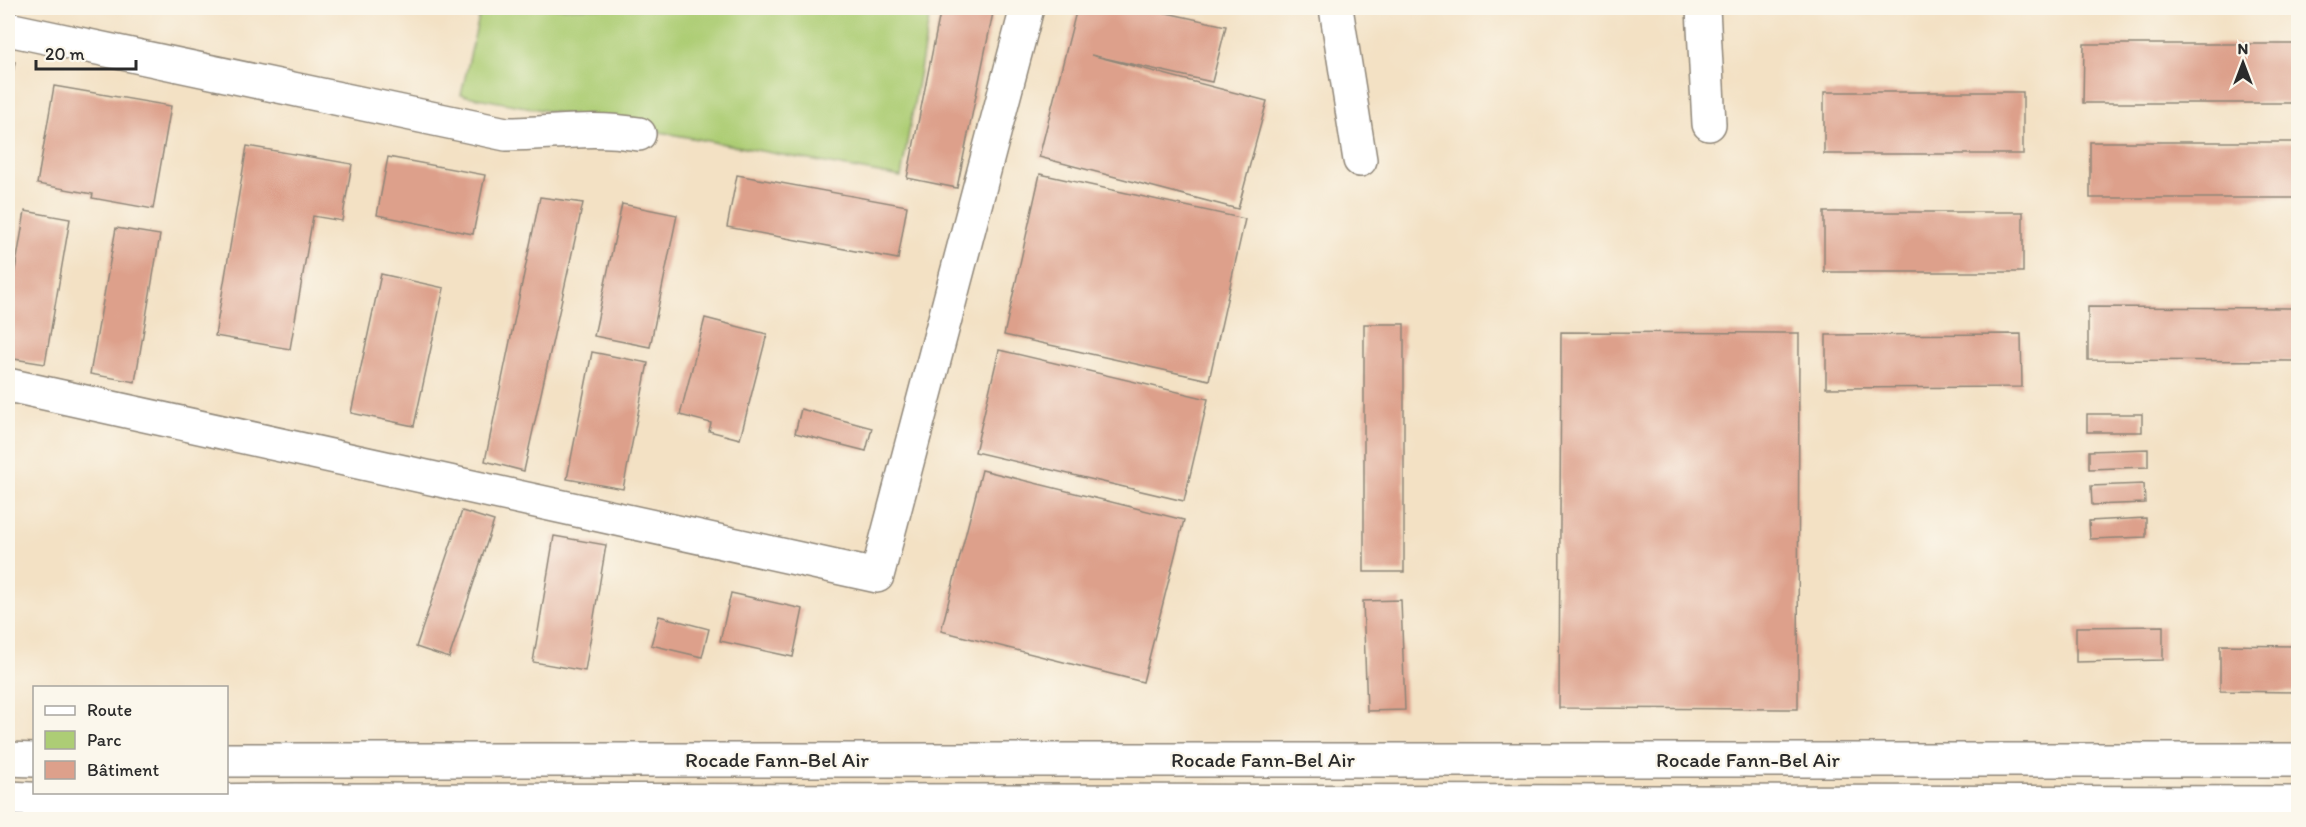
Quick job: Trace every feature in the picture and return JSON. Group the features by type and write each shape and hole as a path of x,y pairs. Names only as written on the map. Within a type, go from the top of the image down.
{"street":[{"path":"8,385 877,576 1027,8"},
{"path":"1336,8 1360,160"},
{"path":"1703,8 1709,124"},
{"path":"8,28 506,134 607,129 639,134"},
{"path":"8,759 33,760"},
{"name":"Rocade Fann-Bel Air","path":"228,760 2298,760"},
{"name":"Rocade Fann-Bel Air","path":"8,798 92,802 295,800 2054,811 2298,803"}],"green space":[{"path":"481,8 931,8 901,177 461,95"}],"building":[{"path":"941,8 994,8 957,188 907,178"},
{"path":"1077,8 1144,8 1226,26 1212,82 1091,55 1267,101 1238,209 1039,157"},
{"path":"2084,44 2298,44 2298,103 2083,103"},
{"path":"8,61 15,62 9,95 8,95"},
{"path":"54,86 171,106 153,209 92,198 93,194 37,184"},
{"path":"1824,92 2023,92 2023,154 1824,154"},
{"path":"2090,142 2298,142 2298,198 2090,198"},
{"path":"247,146 352,164 342,221 313,216 290,349 215,336"},
{"path":"388,157 485,175 473,234 377,215"},
{"path":"1040,174 1245,219 1209,380 1004,335"},
{"path":"737,175 907,206 898,259 727,227"},
{"path":"540,197 583,203 524,471 485,461"},
{"path":"622,204 677,215 650,347 594,336"},
{"path":"25,211 70,219 45,364 8,358 8,312"},
{"path":"1824,212 2023,212 2023,272 1824,272"},
{"path":"116,228 160,235 135,382 90,374"},
{"path":"381,274 444,288 414,426 351,413"},
{"path":"2088,307 2298,308 2298,361 2088,360"},
{"path":"705,318 767,334 740,439 709,431 711,423 680,415"},
{"path":"1364,324 1404,324 1404,572 1364,572"},
{"path":"1561,332 1799,333 1798,709 1559,708"},
{"path":"2021,334 2022,387 1826,388 1826,335"},
{"path":"999,350 1208,399 1184,501 975,452"},
{"path":"592,352 648,363 623,489 567,479"},
{"path":"801,409 872,428 866,451 795,433"},
{"path":"2087,414 2142,414 2142,432 2087,432"},
{"path":"2148,449 2148,467 2089,469 2089,451"},
{"path":"982,470 1184,520 1143,682 941,631"},
{"path":"2144,484 2145,503 2092,505 2091,486"},
{"path":"462,511 494,521 449,658 416,647"},
{"path":"2146,518 2146,537 2090,539 2089,521"},
{"path":"554,536 606,545 585,671 533,662"},
{"path":"731,593 803,609 793,657 720,641"},
{"path":"1401,600 1405,710 1367,711 1363,601"},
{"path":"659,616 709,629 702,657 651,645"},
{"path":"2163,626 2163,660 2076,662 2076,627"},
{"path":"2220,645 2298,646 2298,692 2220,691"}]}
